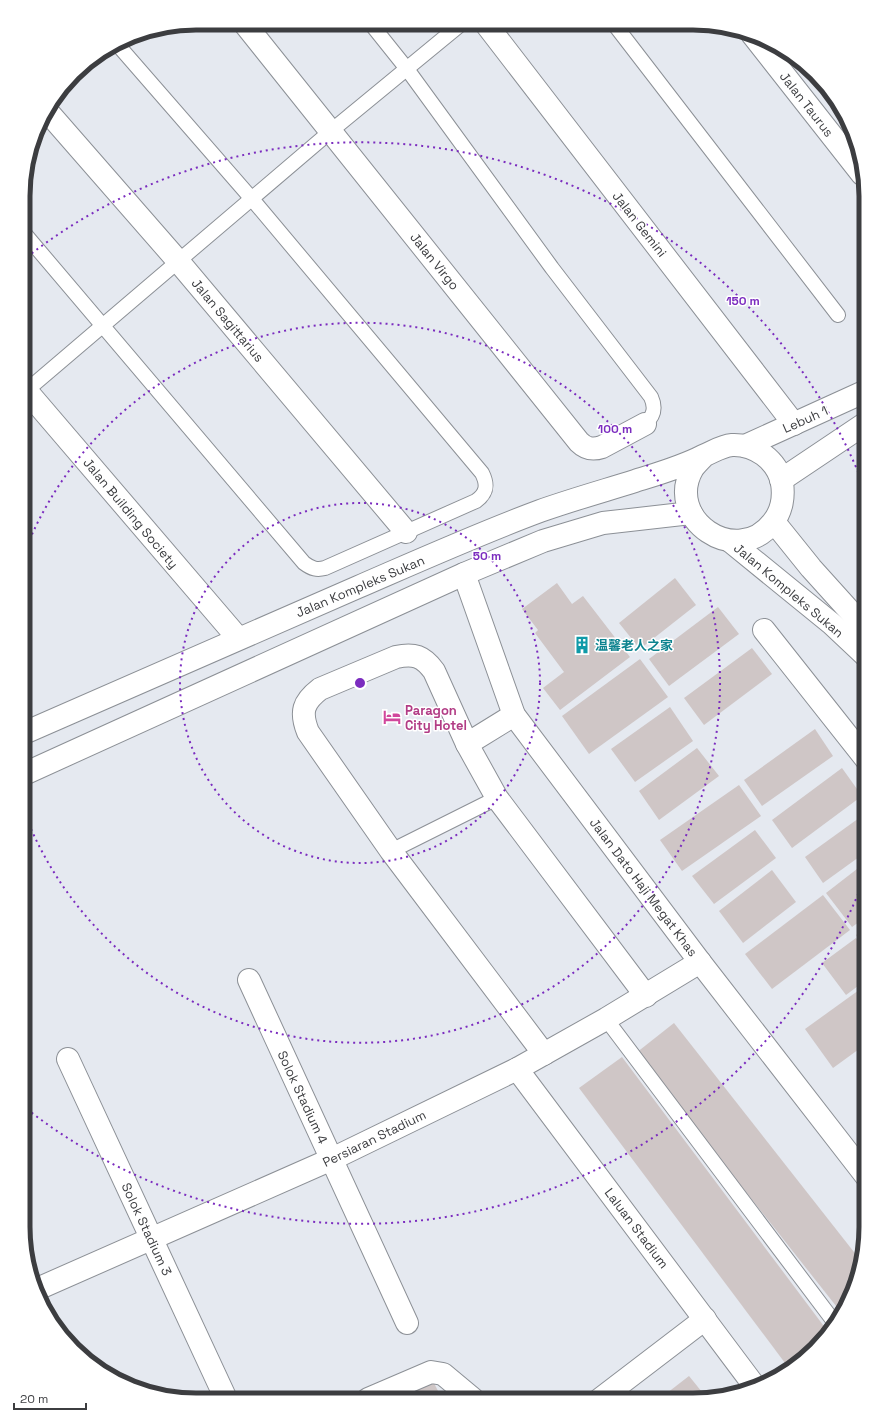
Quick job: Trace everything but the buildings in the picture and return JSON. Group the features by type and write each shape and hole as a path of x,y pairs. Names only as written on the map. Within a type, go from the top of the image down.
{"street":[{"name":"Jalan Virgo","path":"250,30 584,447 596,449 602,447 645,424"},
{"name":"Jalan Gemini","path":"493,30 794,424"},
{"name":"Jalan Taurus","path":"760,44 857,167"},
{"name":"Jalan Sagittarius","path":"51,115 178,261 406,532"},
{"name":"Lebuh 1","path":"745,446 859,394"},
{"name":"Jalan Building Society","path":"30,396 238,638"},
{"path":"781,480 859,428"},
{"name":"Jalan Kompleks Sukan","path":"30,731 238,638 433,554 541,511 662,472 704,456 716,449 730,445 745,446 758,451 769,459 781,480 783,495 780,509 774,522 762,533 747,540 730,541 714,537 701,527 691,513 687,498 688,483 694,468 704,456"},
{"path":"30,771 464,574 543,541 603,523 691,513"},
{"name":"Jalan Kompleks Sukan","path":"774,522 811,568 859,621"},
{"name":"Jalan Kompleks Sukan","path":"730,541 832,624 859,649"},
{"name":"Jalan Dato Haji Megat Khas","path":"464,574 514,715 700,962 859,1167"},
{"path":"764,630 859,750"},
{"path":"544,1054 391,852 308,732 304,720 304,708 310,697 320,689 396,657 407,654 418,656 428,662 434,671 467,744 497,798 646,996"},
{"path":"467,744 514,715"},
{"name":"Persiaran Stadium","path":"42,1287 332,1159 517,1069 646,996 700,962"},
{"name":"Solok Stadium 4","path":"249,980 407,1323"},
{"name":"Solok Stadium 3","path":"68,1058 223,1393"},
{"name":"Laluan Stadium","path":"517,1069 751,1382"},
{"path":"608,1393 704,1319"},
{"path":"382,1393 431,1372 443,1374 466,1393"}],"lane":[{"path":"376,30 407,68 552,268 651,397 654,404 654,412 645,424"},
{"path":"30,386 331,131 454,30"},
{"path":"619,30 838,315"},
{"path":"30,240 304,563 311,568 326,568 476,501 482,496 486,488 486,480 482,473 252,199 120,48"},
{"path":"391,852 497,798"},
{"path":"606,1019 831,1318"}],"place":[{"name":"温馨老人之家","path":"582,645"},
{"name":"Paragon City Hotel","path":"392,717"}]}
